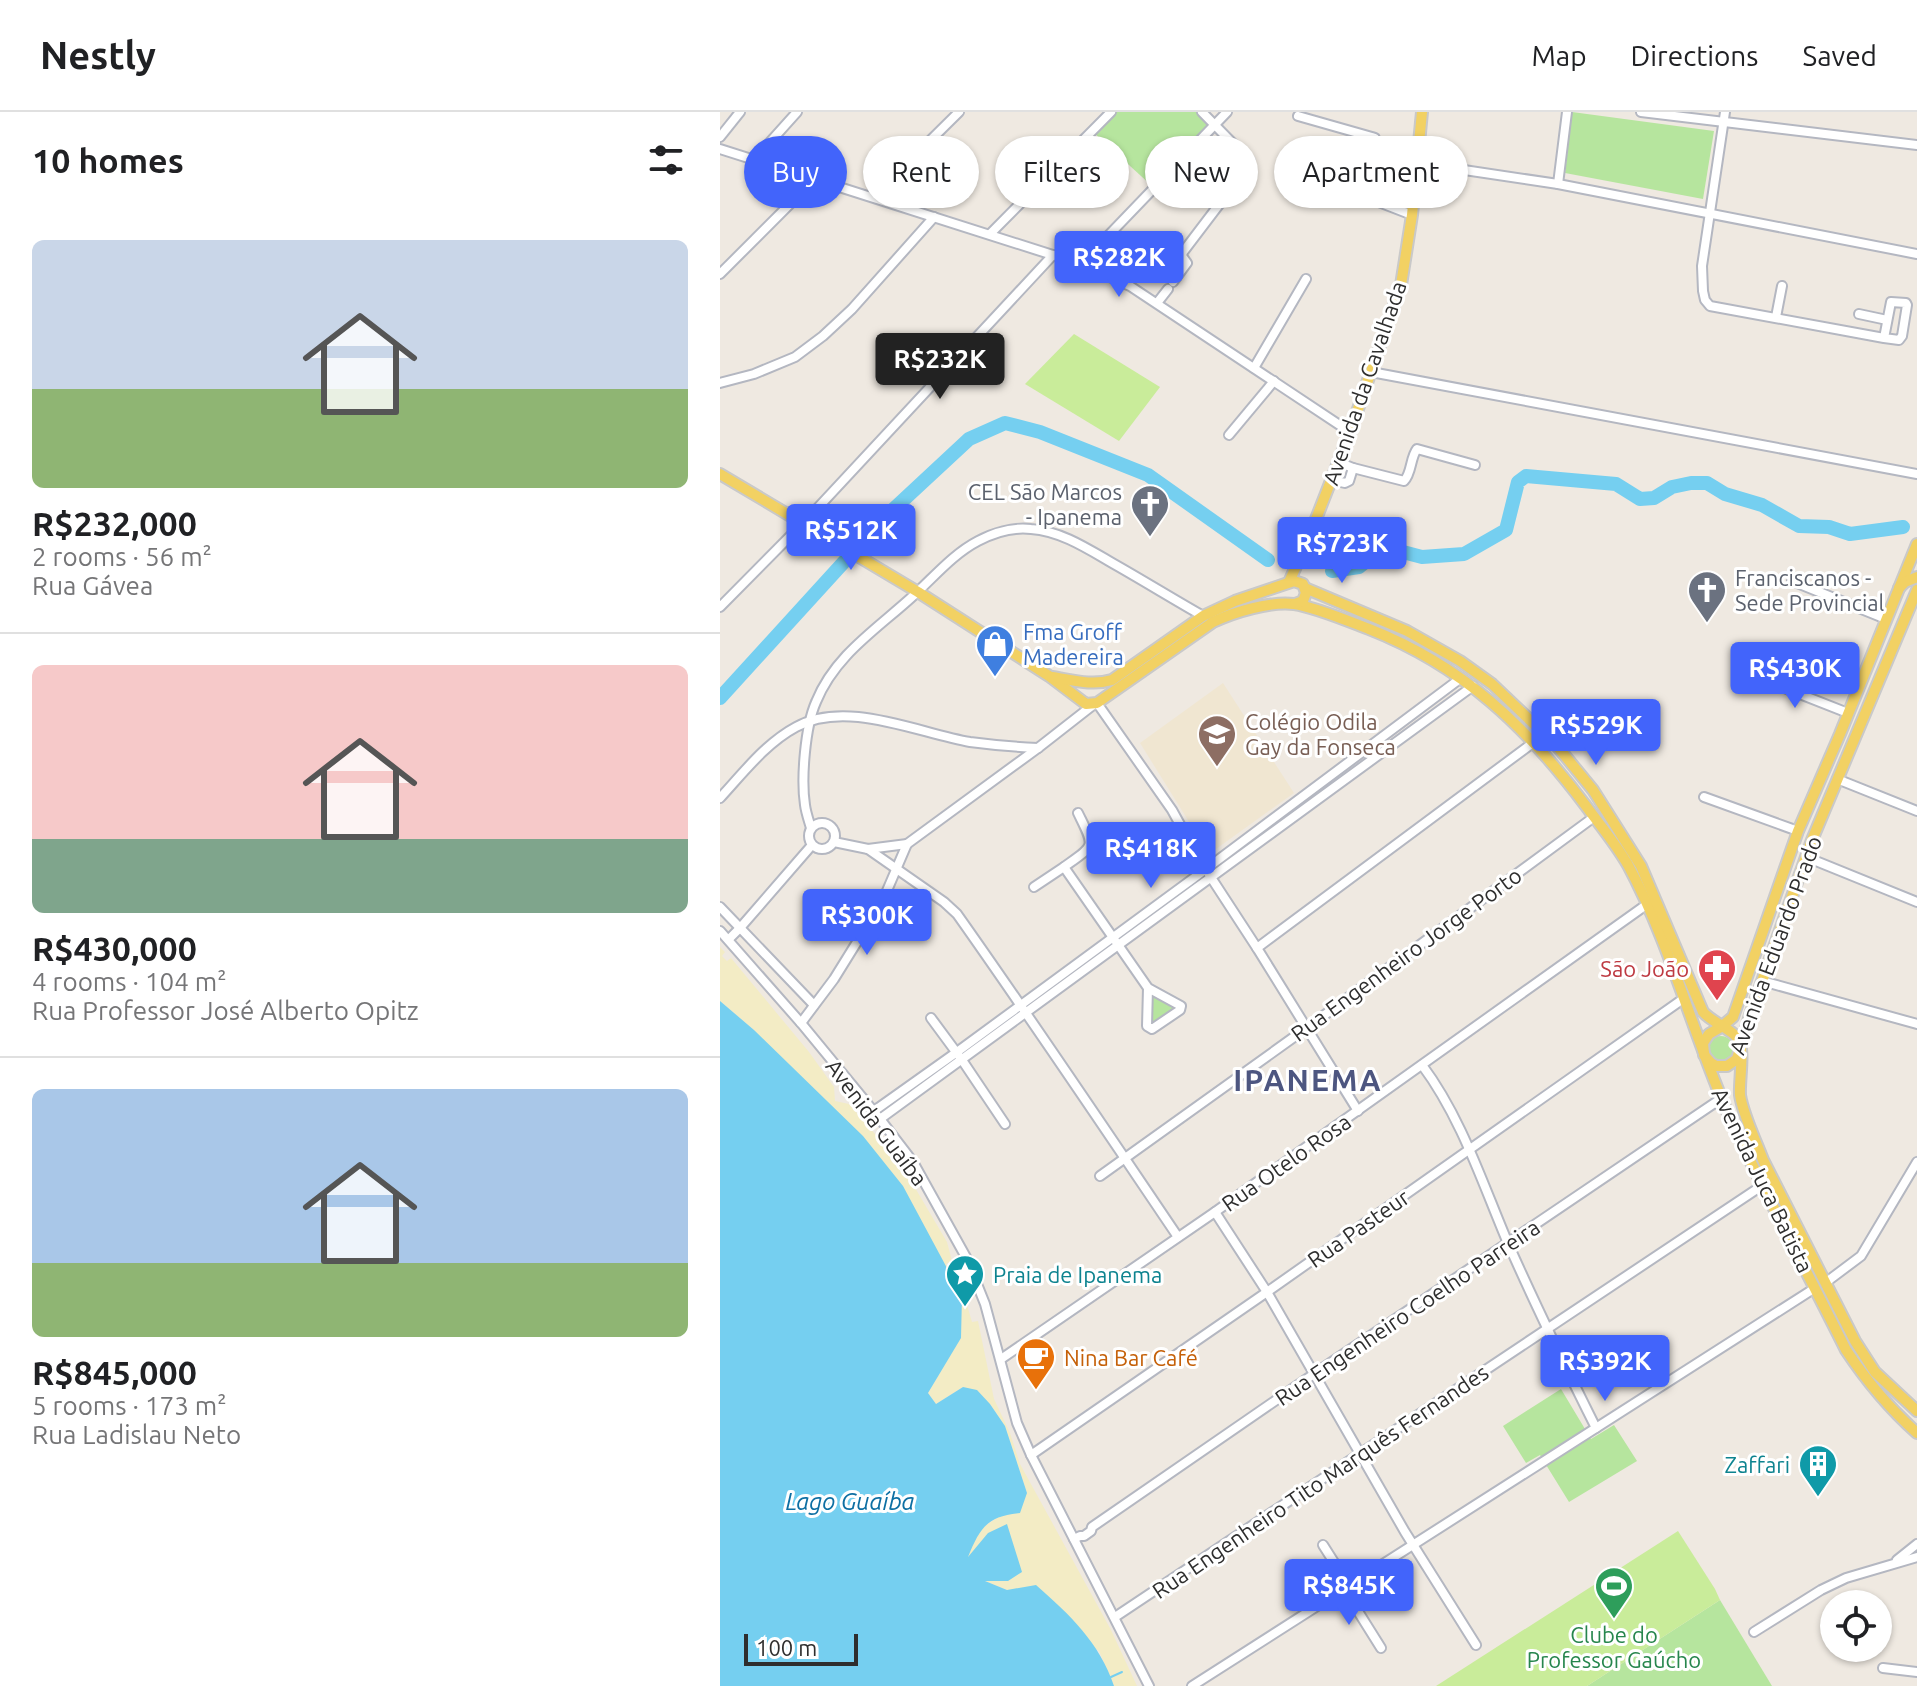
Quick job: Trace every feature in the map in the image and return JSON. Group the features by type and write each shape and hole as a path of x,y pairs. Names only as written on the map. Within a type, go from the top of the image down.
{"main road":[{"name":"Avenida da Cavalhada","path":"1420,136 1422,112"},
{"name":"Avenida da Cavalhada","path":"1287,584 1350,432 1401,285 1413,208"},
{"path":"720,474 918,592 1049,676 1086,704 1097,702 1213,622 1259,607 1303,601 1306,593 1304,586"},
{"name":"Avenida Eduardo Prado","path":"1917,544 1798,831 1733,1017 1703,1043 1704,1055 1711,1063 1721,1067 1737,1059 1806,857 1917,590"},
{"name":"Avenida da Cavalhada","path":"1302,554 1304,586"},
{"path":"1898,589 1917,577"},
{"path":"1049,676 1091,683 1112,680 1203,616 1235,601 1294,581 1407,631 1460,661 1492,684 1557,746 1593,790 1641,866 1699,1003 1710,1020 1735,1034 1740,1050"},
{"path":"1287,584 1284,598 1293,604"},
{"name":"Avenida Juca Batista","path":"1293,604 1389,637 1448,668 1473,686 1534,742 1561,773 1627,863 1722,1098 1763,1185 1820,1286 1875,1372 1917,1411"},
{"path":"1091,683 1102,690 1097,702"},
{"path":"1080,699 1080,689 1091,683"},
{"path":"1840,734 1839,747 1847,754"},
{"name":"Avenida Juca Batista","path":"1740,1050 1740,1096 1755,1139 1846,1350 1890,1406 1917,1433"}],"street":[{"path":"720,137 740,112"},
{"path":"776,136 797,112"},
{"path":"935,136 959,112"},
{"path":"990,234 1111,112"},
{"path":"1202,112 1226,136"},
{"path":"1081,264 1227,112"},
{"path":"1558,184 1567,112"},
{"path":"1641,112 1724,117 1917,145"},
{"path":"1298,116 1368,136"},
{"path":"1724,117 1702,266 1705,300 1710,306 1776,317 1884,338 1899,340 1906,303 1891,302 1884,338"},
{"path":"720,149 744,157"},
{"path":"1468,170 1558,184 1917,254"},
{"path":"720,274 786,208"},
{"path":"907,208 1081,264 1130,286 1350,432"},
{"path":"1157,303 1187,263 1183,252 1216,208"},
{"path":"1394,208 1412,215"},
{"path":"720,383 754,374 795,357 823,336 852,309 934,217"},
{"path":"720,607 931,388 1053,255"},
{"path":"1254,368 1306,279"},
{"path":"1776,317 1782,286"},
{"path":"1859,314 1887,320"},
{"path":"1371,372 1917,474"},
{"path":"1229,435 1274,381"},
{"path":"1338,462 1404,481 1417,449 1475,465"},
{"path":"1331,480 1347,483 1353,468"},
{"path":"811,828 823,823 829,825 835,835 834,842 830,847 817,849 809,840 811,828 805,805 803,775 810,720 835,668 862,639 948,562 979,540 998,532 1027,528 1049,531 1078,543 1203,616"},
{"path":"1792,581 1886,619"},
{"path":"1754,676 1848,713"},
{"path":"877,1115 1117,941 1206,869 1461,678"},
{"path":"1117,941 1212,878 1473,686"},
{"path":"1069,723 1080,699"},
{"path":"834,842 868,849 907,844 1097,702 1172,810 1358,1111"},
{"path":"720,798 778,738 810,720 846,717 871,719 969,742 1038,748"},
{"path":"1257,948 1534,742"},
{"path":"1371,745 1379,754"},
{"path":"1837,779 1917,811"},
{"path":"1704,797 1798,831"},
{"path":"1292,804 1299,813"},
{"path":"1034,887 1088,850 1089,837 1078,813"},
{"name":"Rua Engenheiro Jorge Porto","path":"1100,1176 1594,817"},
{"path":"801,1023 834,979 883,900 907,844"},
{"path":"729,939 812,845"},
{"path":"868,849 957,914 1025,1009 1178,1237"},
{"path":"1806,857 1917,902"},
{"path":"1064,867 1148,988 1181,1007 1152,1029 1147,1026 1148,988"},
{"name":"Rua Otelo Rosa","path":"1001,1359 1215,1212 1646,905"},
{"path":"720,907 814,1005"},
{"name":"Avenida Guaíba","path":"720,931 801,1023 913,1162 967,1259 985,1304 1017,1423 1031,1455 1077,1538 1149,1686"},
{"path":"1762,981 1917,1024"},
{"name":"Rua Pasteur","path":"1031,1455 1683,999"},
{"path":"931,1018 1005,1124"},
{"path":"1422,1065 1469,1150 1547,1329 1596,1428"},
{"name":"Rua Engenheiro Coelho Parreira","path":"1077,1538 1722,1098"},
{"path":"1192,1686 1820,1286 1861,1256 1917,1162"},
{"name":"Rua Engenheiro Tito Marquês Fernandes","path":"1115,1617 1763,1185"},
{"path":"1215,1212 1267,1292 1413,1545 1476,1645"},
{"path":"1894,1563 1917,1544"},
{"path":"1323,1545 1381,1648"},
{"path":"1754,1632 1846,1578 1917,1557"},
{"path":"1883,1668 1917,1672"}],"shaded area":[{"name":"Colégio Odila Gay da Fonseca","path":"1223,683 1294,793 1209,854 1140,743"}],"green space":[{"path":"1115,112 1198,112 1212,125 1202,136 1145,136 1145,180 1129,165 1129,136 1097,136 1093,132"},
{"path":"1572,112 1714,131 1703,199 1565,173"},
{"path":"1074,334 1160,387 1119,441 1025,384"},
{"path":"1152,994 1175,1007 1152,1023"},
{"path":"1721,1036 1730,1040 1734,1049 1730,1058 1721,1062 1712,1058 1708,1049 1712,1040"},
{"path":"1561,1389 1591,1439 1614,1425 1637,1461 1569,1502 1540,1455 1526,1463 1503,1426"},
{"name":"Clube do Professor Gaúcho","path":"1678,1531 1720,1600 1587,1686 1436,1686"},
{"path":"1720,1600 1772,1686 1587,1686"}],"sand":[{"path":"720,947 725,952 722,956 727,961 731,958 809,1052 834,1087 835,1101 849,1104 901,1164 947,1242 952,1261 946,1264 949,1269 956,1267 972,1322 978,1321 994,1399 1010,1433 1020,1464 1111,1630 1137,1686 1114,1686 1099,1651 1007,1590 982,1580 966,1560 980,1529 1027,1493 1005,1426 990,1404 963,1387 936,1404 928,1393 960,1338 754,1030 720,1001"}],"water":[{"name":"Lago Guaíba","path":"720,1001 863,1136 903,1186 962,1296 961,1338 928,1393 936,1404 963,1387 977,1390 1005,1426 1027,1493 1020,1513 1000,1517 986,1525 968,1557 988,1533 1007,1524 1022,1572 1008,1581 985,1581 1007,1590 1036,1585 1092,1643 1114,1686 720,1686"}],"waterway":[{"path":"720,698 884,518 969,439 1005,423 1040,432 1148,475 1268,560"},
{"path":"1332,571 1359,567 1384,547 1422,557 1464,554 1506,530 1518,482 1526,476 1616,484 1640,499 1654,498 1672,487 1707,483 1725,494 1762,505 1799,526 1829,527 1850,534 1903,527"},
{"path":"1111,1677 1122,1672"}],"place":[{"name":"CEL São Marcos - Ipanema","path":"1150,538"},
{"name":"Franciscanos - Sede Provincial","path":"1707,624"},
{"name":"Fma Groff Madereira","path":"995,678"},
{"name":"Colégio Odila Gay da Fonseca","path":"1217,768"},
{"name":"São João","path":"1717,1002"},
{"name":"Praia de Ipanema","path":"965,1308"},
{"name":"Nina Bar Café","path":"1036,1391"},
{"name":"Zaffari","path":"1818,1498"},
{"name":"Clube do Professor Gaúcho","path":"1614,1620"}],"district":[{"name":"IPANEMA","path":"1308,1080"}]}
